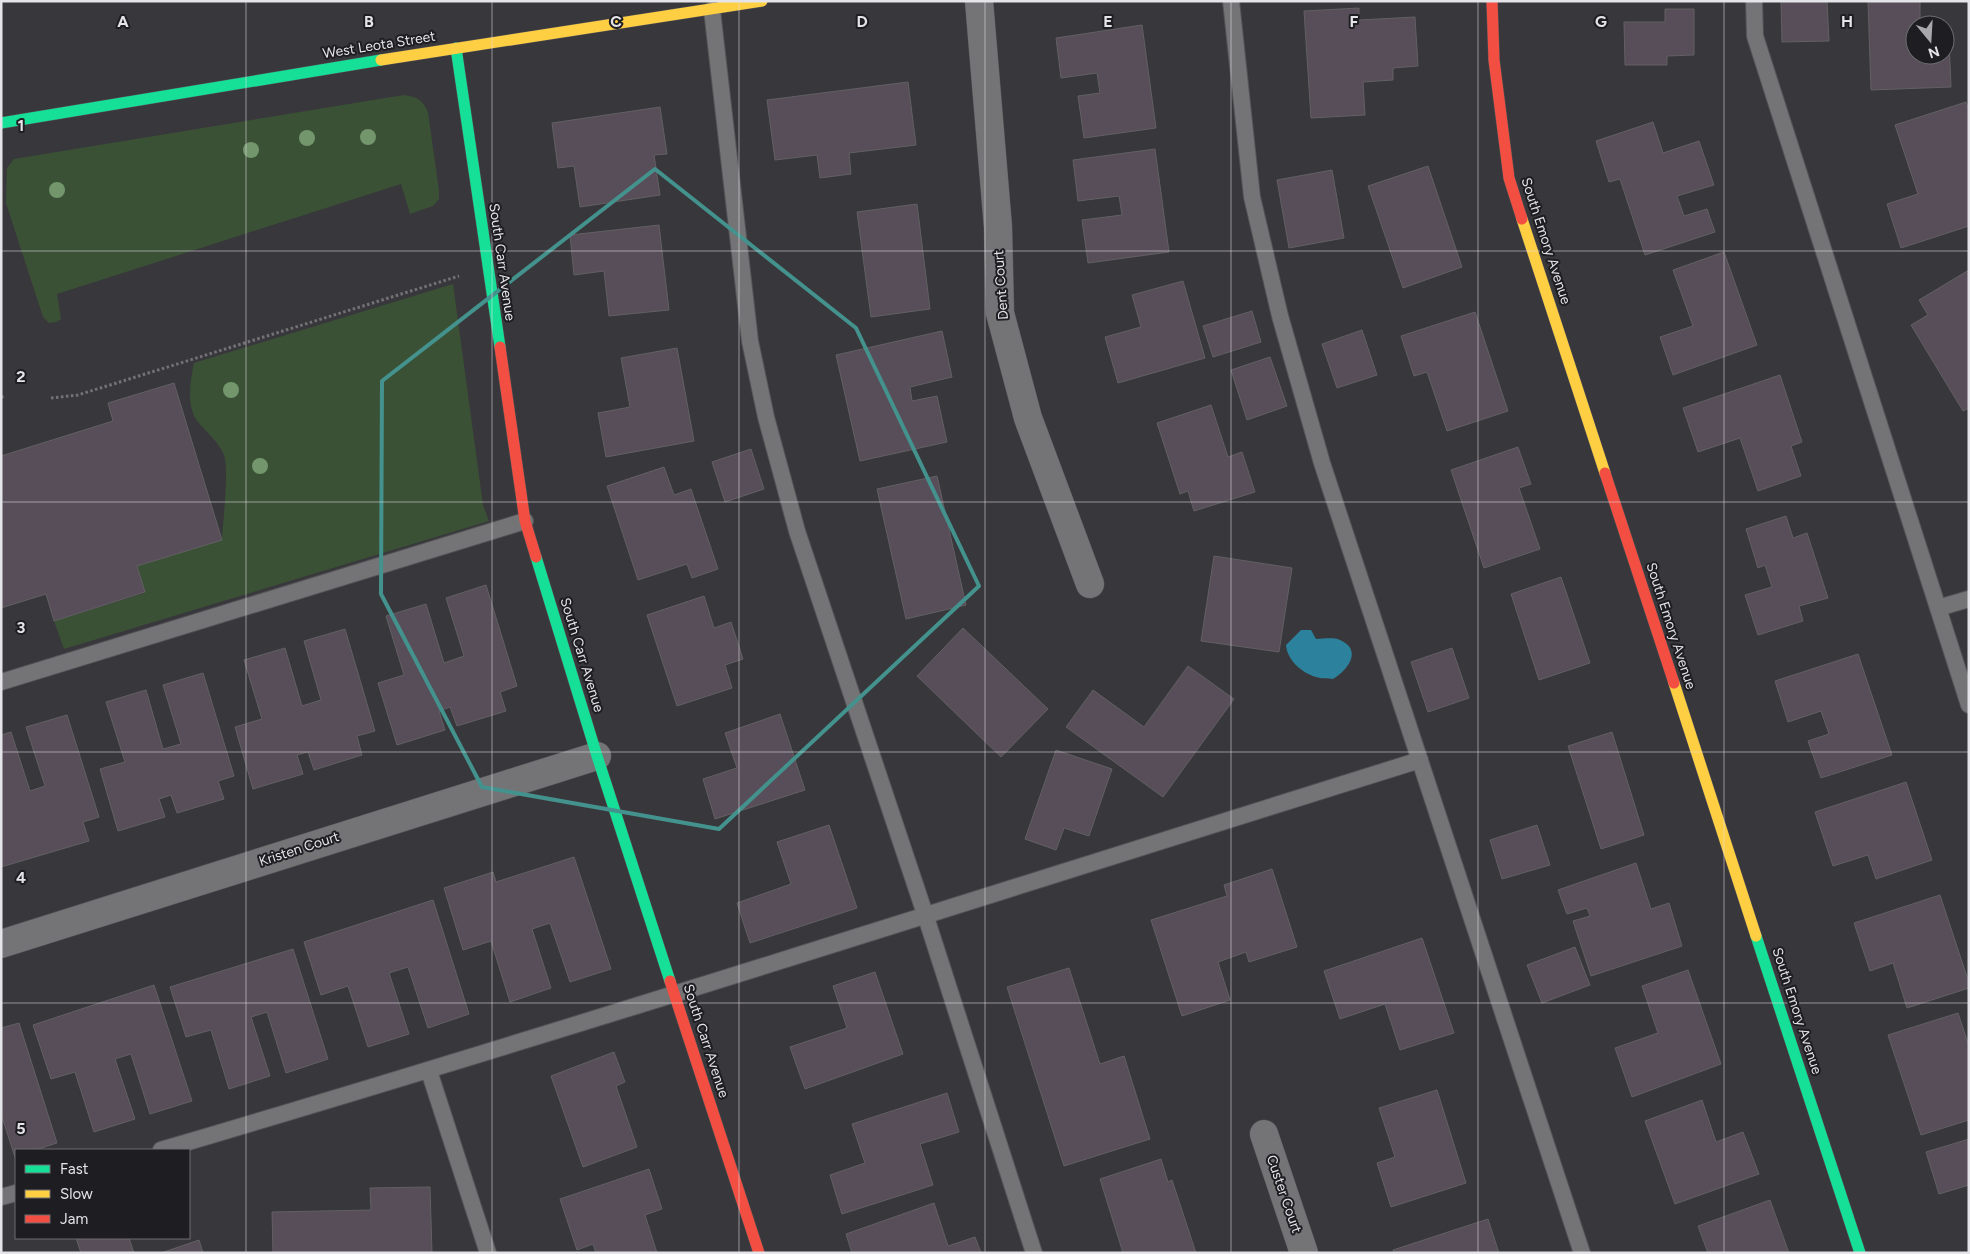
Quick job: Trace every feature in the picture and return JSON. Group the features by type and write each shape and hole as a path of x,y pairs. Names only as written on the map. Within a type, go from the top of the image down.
{"street":[{"name":"West Leota Street","path":"1,123 456,48 762,1"},
{"name":"Dent Court","path":"978,1 998,227 1000,313 1028,418 1090,584"},
{"name":"South Emory Avenue","path":"1492,1 1494,60 1509,178 1860,1253"},
{"name":"South Carr Avenue","path":"456,48 525,521 596,756 676,995 759,1253"},
{"name":"Kristen Court","path":"1,944 596,756"},
{"name":"Custer Court","path":"1264,1134 1304,1253"}],"lane":[{"path":"1231,1 1252,197 1280,316 1322,463 1582,1253"},
{"path":"1754,1 1755,36 1969,705"},
{"path":"712,10 750,341 766,417 797,531 926,914 1034,1253"},
{"path":"1,682 525,521"},
{"path":"1938,608 1969,599"},
{"path":"164,1149 429,1071 676,995 926,914 1420,760"},
{"path":"429,1071 488,1253"},
{"path":"1,1198 15,1193"}],"path":[{"path":"51,398 78,395 488,266"}],"highlighted area":[{"path":"655,169 856,328 979,586 719,829 482,787 381,594 382,381"}],"green space":[{"path":"404,95 419,99 428,112 439,191 439,199 433,206 410,214 401,184 57,294 61,319 49,323 43,317 6,203 7,168 14,159"},
{"path":"453,284 483,505 489,521 64,649 54,621 145,593 137,566 222,539 226,484 224,455 219,446 194,416 190,401 190,386 194,363"}],"water":[{"path":"1301,630 1311,630 1316,639 1334,639 1347,644 1352,654 1351,660 1344,671 1333,679 1320,678 1311,675 1296,665 1289,656 1286,645"}],"building":[{"path":"1781,1 1827,1 1829,41 1782,42"},
{"path":"1868,1 1920,1 1920,15 1905,15 1905,65 1950,65 1951,87 1871,90"},
{"path":"1359,8 1359,20 1415,17 1418,66 1393,68 1393,80 1363,82 1365,115 1311,118 1304,11"},
{"path":"1665,9 1694,9 1694,55 1667,56 1667,65 1625,65 1624,22 1665,22"},
{"path":"1142,25 1156,128 1084,138 1078,96 1100,93 1097,73 1061,78 1056,38"},
{"path":"908,82 916,145 849,153 851,174 820,178 817,155 775,160 767,100"},
{"path":"1966,102 1969,111 1969,226 1901,248 1887,204 1918,194 1895,125"},
{"path":"660,107 667,154 654,155 660,195 580,207 574,166 558,168 552,123"},
{"path":"1653,122 1663,153 1699,141 1714,185 1677,196 1684,216 1707,209 1715,232 1645,255 1620,179 1609,182 1596,141"},
{"path":"1155,149 1169,252 1088,263 1082,220 1122,215 1119,196 1078,201 1073,160"},
{"path":"1428,166 1462,267 1403,288 1368,186"},
{"path":"1332,170 1344,238 1289,248 1277,180"},
{"path":"917,204 930,309 871,317 857,212"},
{"path":"659,225 669,310 609,316 604,271 574,275 570,235"},
{"path":"1724,252 1757,345 1673,375 1660,337 1693,326 1673,270"},
{"path":"1969,270 1969,408 1963,411 1911,325 1928,315 1919,300"},
{"path":"1183,281 1205,358 1118,383 1105,337 1141,327 1132,295"},
{"path":"1252,311 1261,342 1213,357 1203,326"},
{"path":"1475,312 1508,411 1447,431 1427,372 1414,376 1401,336"},
{"path":"1362,330 1377,375 1337,388 1322,344"},
{"path":"942,331 952,377 910,387 912,401 937,396 947,442 860,461 836,355"},
{"path":"677,348 694,441 606,457 598,413 630,407 621,358"},
{"path":"1270,357 1287,406 1247,420 1231,370"},
{"path":"1780,375 1802,442 1791,446 1801,476 1758,491 1740,438 1698,452 1683,408"},
{"path":"174,383 222,540 137,566 145,592 54,621 46,594 1,608 1,456 113,421 108,403"},
{"path":"1211,405 1228,457 1242,452 1255,492 1194,511 1188,491 1180,494 1157,423"},
{"path":"1518,447 1531,484 1519,488 1540,549 1484,568 1451,470"},
{"path":"751,449 764,489 725,502 712,462"},
{"path":"664,467 674,495 691,489 718,569 692,578 687,564 638,580 607,486"},
{"path":"937,476 966,605 906,619 877,489"},
{"path":"1786,516 1793,538 1807,533 1828,598 1799,606 1803,621 1758,635 1745,595 1772,587 1765,565 1758,568 1746,529"},
{"path":"1214,556 1292,568 1279,652 1201,641"},
{"path":"1561,577 1590,663 1539,680 1511,594"},
{"path":"486,585 517,686 500,692 506,711 457,726 450,707 439,711 445,730 397,745 378,683 404,675 386,616 426,604 444,663 464,656 446,598"},
{"path":"704,596 714,628 731,622 743,659 725,665 732,688 677,706 647,615"},
{"path":"963,628 1048,709 1001,757 917,676"},
{"path":"345,629 375,731 357,736 362,755 314,770 308,752 297,755 303,774 253,789 235,727 262,719 244,660 285,648 302,706 321,700 304,641"},
{"path":"1452,648 1469,698 1428,712 1411,662"},
{"path":"1858,654 1892,755 1821,778 1808,741 1829,734 1821,711 1788,722 1775,681"},
{"path":"1188,666 1234,699 1163,797 1066,727 1093,690 1144,727"},
{"path":"203,673 234,776 218,781 224,799 177,813 171,795 159,799 165,817 118,831 100,769 125,762 106,702 146,690 163,749 181,744 163,685"},
{"path":"780,714 805,790 715,819 703,779 737,768 725,733"},
{"path":"67,715 99,817 83,822 89,841 1,867 1,735 11,732 30,791 45,786 26,727"},
{"path":"1612,732 1644,835 1601,849 1568,746"},
{"path":"1056,750 1112,769 1089,836 1064,828 1056,850 1025,839"},
{"path":"1906,782 1932,860 1876,879 1868,855 1833,866 1815,812"},
{"path":"829,825 857,908 750,943 737,903 791,884 777,842"},
{"path":"1537,825 1550,865 1502,879 1490,840"},
{"path":"574,857 611,969 570,982 550,923 532,929 551,988 510,1002 491,941 463,950 444,888 493,872 496,882"},
{"path":"1636,863 1651,909 1669,903 1682,946 1591,976 1573,921 1590,916 1587,908 1567,914 1558,890"},
{"path":"1272,869 1297,947 1249,962 1246,952 1218,962 1230,1000 1182,1016 1151,920 1227,896 1224,885"},
{"path":"1940,895 1969,988 1907,1008 1893,963 1870,971 1854,923"},
{"path":"433,900 469,1014 428,1028 408,967 389,973 409,1034 368,1047 348,986 321,995 304,942"},
{"path":"1422,938 1454,1033 1400,1050 1385,1004 1340,1019 1324,971"},
{"path":"1575,947 1590,985 1542,1003 1527,965"},
{"path":"293,949 328,1059 286,1073 267,1012 251,1017 270,1076 229,1089 211,1030 186,1037 170,987"},
{"path":"1069,968 1100,1064 1124,1056 1150,1139 1064,1166 1007,987"},
{"path":"1688,970 1721,1064 1632,1097 1615,1048 1658,1033 1642,986"},
{"path":"875,972 903,1054 805,1089 790,1047 847,1028 833,986"},
{"path":"154,985 192,1101 150,1114 131,1054 115,1059 135,1119 94,1132 75,1072 51,1079 33,1025"},
{"path":"1958,1013 1969,1046 1969,1120 1921,1135 1888,1035"},
{"path":"19,1023 57,1143 38,1149 15,1149 15,1157 1,1114 1,1028"},
{"path":"614,1052 625,1082 616,1086 637,1147 583,1167 551,1076"},
{"path":"1437,1090 1466,1183 1391,1207 1377,1163 1395,1157 1379,1108"},
{"path":"947,1093 959,1132 920,1144 933,1185 842,1214 830,1175 865,1163 852,1124"},
{"path":"1702,1100 1716,1142 1743,1132 1759,1174 1675,1204 1645,1121"},
{"path":"1969,1139 1969,1185 1939,1194 1926,1152"},
{"path":"1161,1159 1168,1182 1172,1180 1196,1253 1123,1253 1100,1179"},
{"path":"649,1169 662,1209 645,1215 657,1253 596,1253 593,1244 577,1250 560,1199"},
{"path":"430,1187 432,1253 273,1253 272,1212 371,1210 370,1188"},
{"path":"1770,1200 1789,1253 1708,1253 1698,1226"},
{"path":"934,1203 948,1246 975,1237 981,1253 852,1253 846,1234"},
{"path":"1488,1219 1499,1253 1394,1253 1393,1250"},
{"path":"76,1239 129,1239 134,1253 81,1253"},
{"path":"199,1240 203,1253 161,1253"}],"traffic: fast":[{"path":"456,48 500,347"},
{"path":"1,123 381,60"},
{"path":"536,557 597,756 670,981"},
{"path":"1756,936 1860,1253"}],"traffic: slow":[{"path":"381,60 762,1"},
{"path":"1522,219 1605,473"},
{"path":"1674,683 1756,936"}],"traffic: jam":[{"path":"1492,1 1494,60 1509,178 1522,219"},
{"path":"500,347 525,521 536,557"},
{"path":"1605,473 1674,683"},
{"path":"670,981 759,1253"}]}
